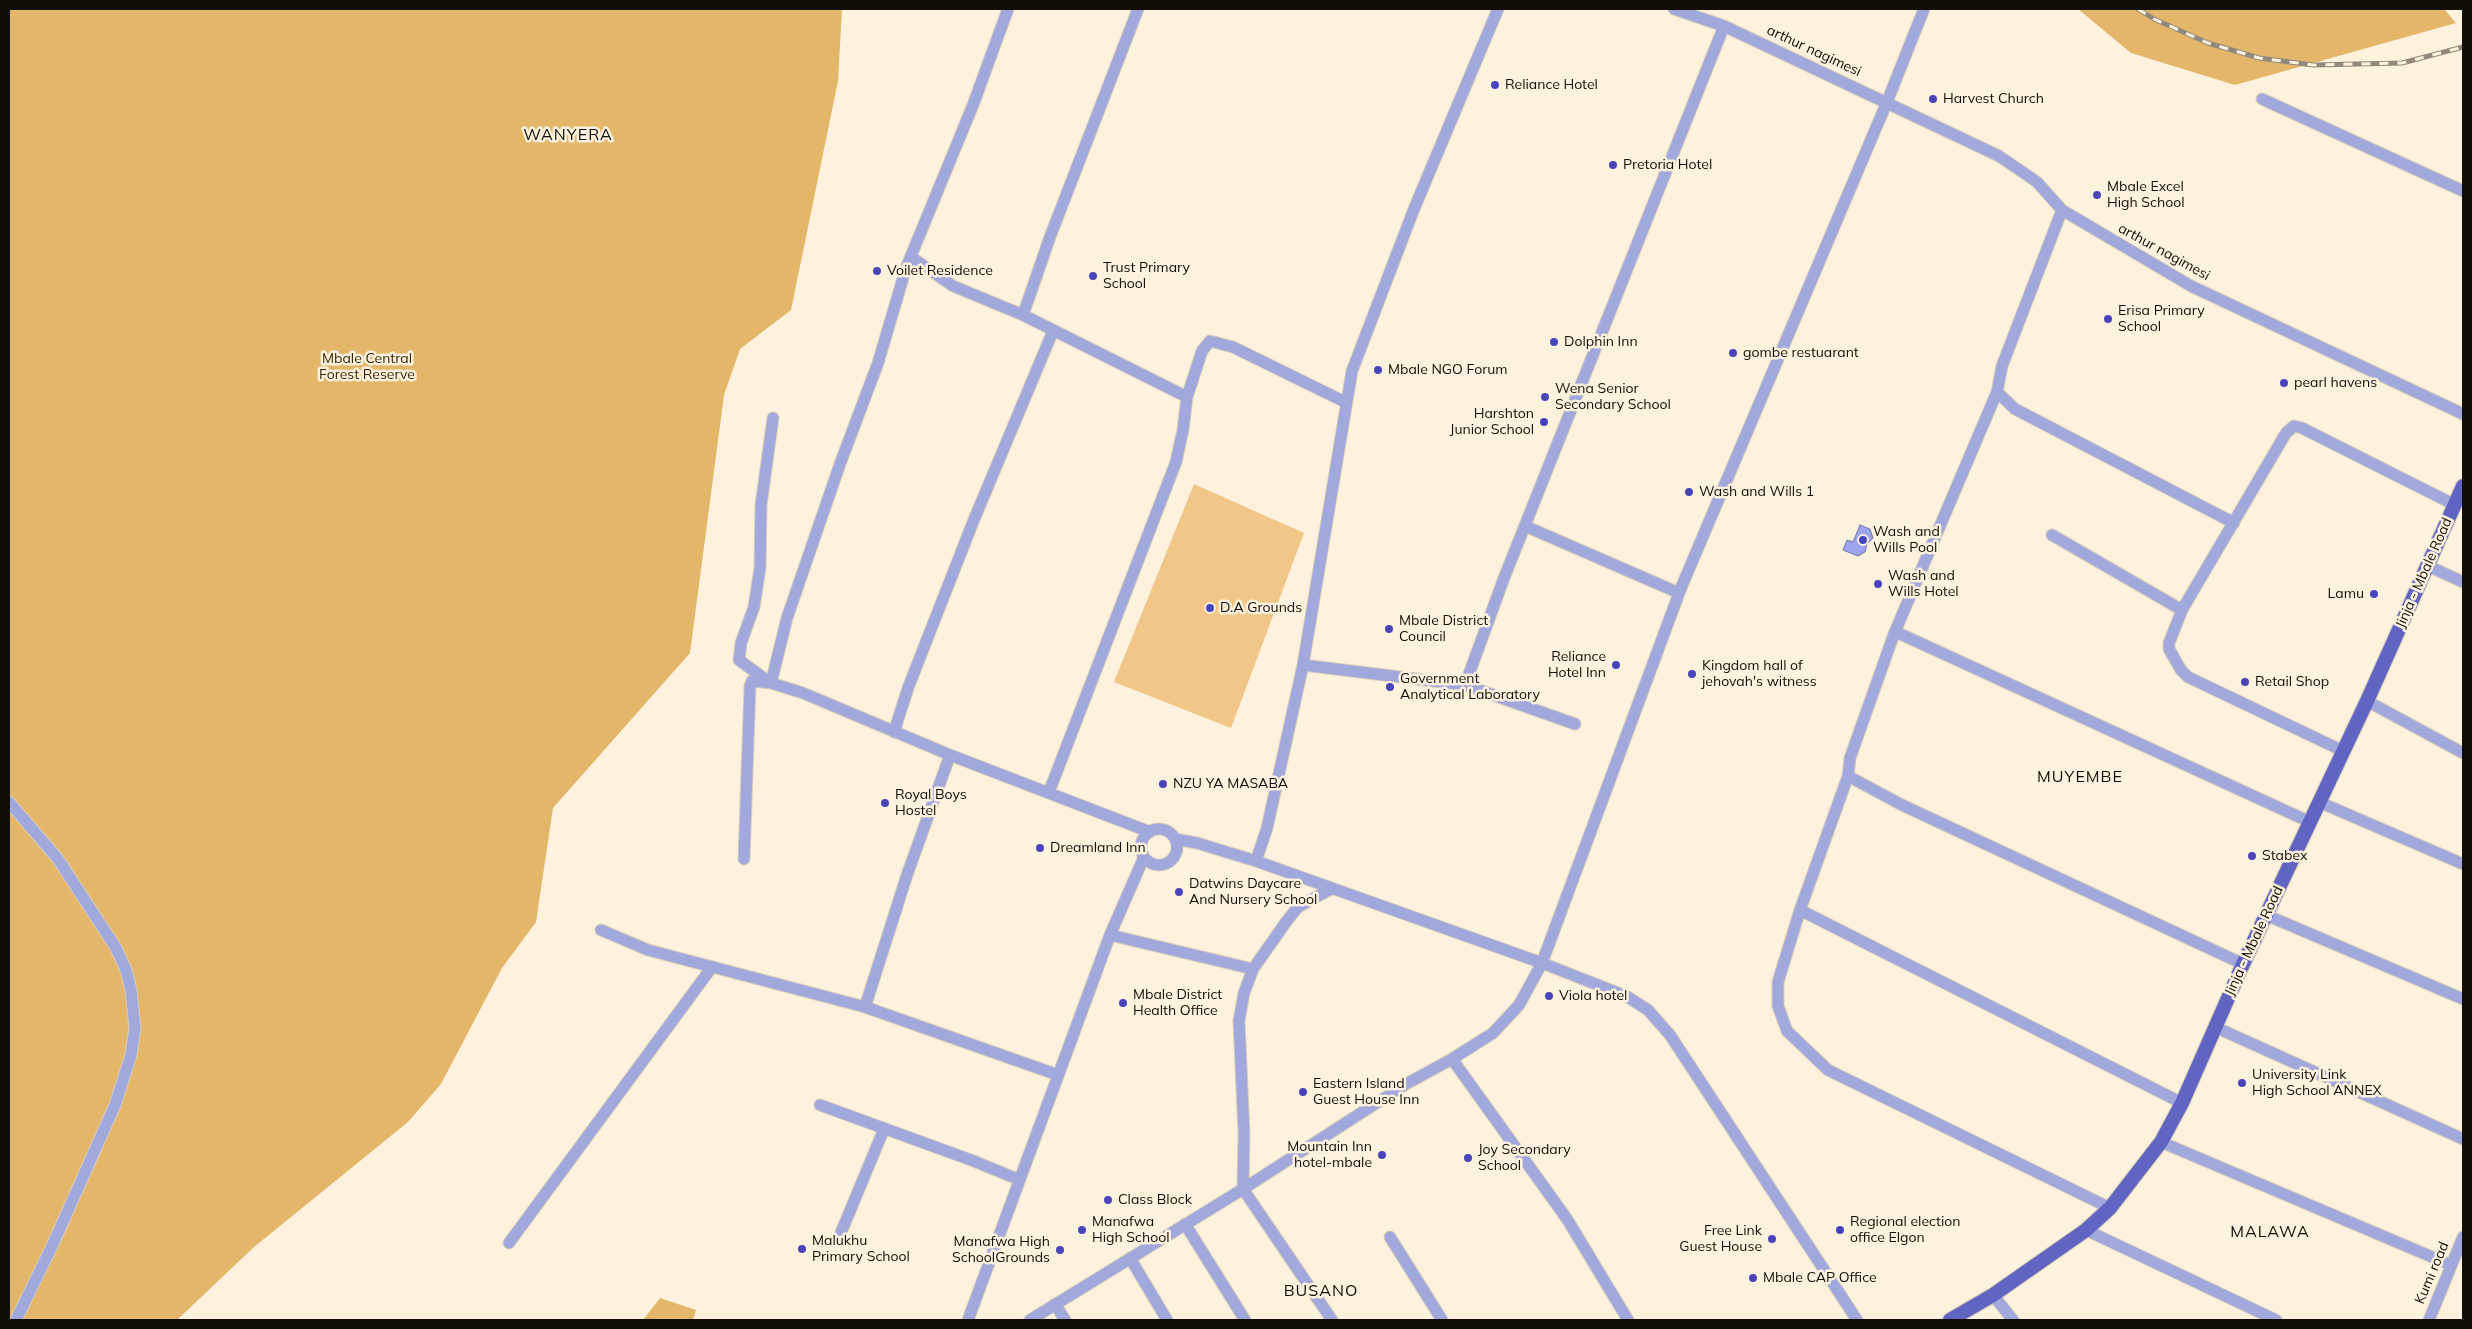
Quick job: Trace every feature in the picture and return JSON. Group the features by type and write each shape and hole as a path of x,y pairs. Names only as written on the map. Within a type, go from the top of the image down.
{"main road":[{"name":"Jinja - Mbale Road","path":"1950,1320 1993,1295 2086,1230 2110,1208 2161,1142 2182,1103 2243,964 2367,701 2426,565 2463,486"}],"street":[{"path":"771,683 787,618 840,464 878,363 911,257 973,105 1008,9"},
{"path":"1023,315 1056,220 1138,9"},
{"path":"1256,861 1267,828 1302,665 1325,537 1345,402 1361,342 1498,9"},
{"name":"arthur nagimesi","path":"1674,9 1724,26 1999,156 2037,182 2062,210 2192,286 2463,414"},
{"path":"1030,1320 1243,1189 1406,1084 1452,1060 1493,1033 1505,1022 1524,997 1542,963 1679,593 1887,102 1924,9"},
{"path":"1465,685 1525,526 1724,26"},
{"path":"2262,100 2463,192"},
{"path":"2062,210 2002,366 1997,392 1896,632 1850,758 1848,776 1800,910 1778,982 1778,1006 1787,1031 1828,1070 2110,1208"},
{"path":"911,257 953,286 1023,315 1187,397"},
{"path":"894,732 908,688 973,522 1053,331"},
{"path":"1049,792 1176,462 1183,430 1187,397 1202,351 1210,342 1233,348 1345,402"},
{"path":"1997,392 2015,409 2234,523"},
{"path":"771,683 739,660 741,643 754,606 760,568 761,504 773,418"},
{"path":"2343,751 2197,681 2181,670 2169,649 2169,643 2182,610 2286,433 2294,426 2302,428 2455,505"},
{"path":"1525,526 1679,593"},
{"path":"2052,535 2182,610"},
{"path":"2426,565 2463,582"},
{"path":"1896,632 2310,822"},
{"path":"1302,665 1465,685 1575,724"},
{"path":"744,859 750,686 752,681 771,683 803,693 894,732 1150,832"},
{"path":"2367,701 2463,753"},
{"path":"866,1007 907,875 950,754"},
{"path":"1848,776 1902,805 2243,964"},
{"path":"9,802 58,859 116,948 126,970 131,990 135,1028 131,1055 118,1096 53,1244 16,1320"},
{"path":"2319,802 2463,864"},
{"path":"968,1320 1110,936 1144,857 1141,846 1142,840 1150,832 1161,829 1172,834 1175,839 1176,851 1174,856 1165,864 1154,864 1144,857"},
{"path":"1175,839 1197,843 1256,861 1542,963 1626,996 1648,1010 1670,1035 1857,1320"},
{"path":"1331,889 1298,907 1253,968 1244,993 1239,1021 1243,1114 1243,1189 1332,1320"},
{"path":"1800,910 2182,1103"},
{"path":"2266,915 2463,1000"},
{"path":"601,930 648,950 866,1007 1058,1075"},
{"path":"1110,936 1253,968"},
{"path":"510,1243 712,967"},
{"path":"2215,1027 2463,1139"},
{"path":"1452,1060 1567,1219 1628,1320"},
{"path":"820,1105 1020,1180"},
{"path":"840,1235 884,1129"},
{"path":"2161,1142 2451,1265"},
{"path":"1185,1224 1245,1320"},
{"path":"2086,1230 2276,1320"},
{"path":"1390,1237 1442,1320"},
{"name":"Kumi road","path":"2429,1320 2463,1238"},
{"path":"1130,1258 1167,1320"},
{"path":"1993,1295 2013,1320"},
{"path":"1055,1304 1065,1320"}],"shaded area":[{"name":"D.A Grounds","path":"1194,484 1304,533 1231,728 1114,682"}],"green space":[{"name":"Mbale Central Forest Reserve","path":"9,9 842,9 838,81 791,310 740,349 724,395 690,653 553,808 536,922 502,968 441,1084 408,1122 254,1247 177,1320 9,1320"},
{"path":"2078,9 2444,9 2456,23 2235,85 2131,53"},
{"path":"660,1298 696,1310 693,1320 643,1320"}],"water":[{"name":"Wash and Wills Pool","path":"1860,525 1870,529 1873,538 1867,544 1865,552 1858,556 1843,550 1847,540 1853,542"}],"railway":[{"path":"2138,9 2154,19 2208,43 2259,58 2313,65 2402,63 2463,47"}],"place":[{"name":"Reliance Hotel","path":"1495,85"},
{"name":"Harvest Church","path":"1933,99"},
{"name":"Pretoria Hotel","path":"1613,165"},
{"name":"Mbale Excel High School","path":"2097,195"},
{"name":"Voilet Residence","path":"877,271"},
{"name":"Trust Primary School","path":"1093,276"},
{"name":"Erisa Primary School","path":"2108,319"},
{"name":"Dolphin Inn","path":"1554,342"},
{"name":"gombe restuarant","path":"1733,353"},
{"name":"Mbale NGO Forum","path":"1378,370"},
{"name":"pearl havens","path":"2284,383"},
{"name":"Wena Senior Secondary School","path":"1545,397"},
{"name":"Harshton Junior School","path":"1544,422"},
{"name":"Wash and Wills 1","path":"1689,492"},
{"name":"Wash and Wills Pool","path":"1863,540"},
{"name":"Wash and Wills Hotel","path":"1878,584"},
{"name":"Lamu","path":"2374,594"},
{"name":"D.A Grounds","path":"1210,608"},
{"name":"Mbale District Council","path":"1389,629"},
{"name":"Reliance Hotel Inn","path":"1616,665"},
{"name":"Kingdom hall of jehovah's witness","path":"1692,674"},
{"name":"Retail Shop","path":"2245,682"},
{"name":"Government Analytical Laboratory","path":"1390,687"},
{"name":"NZU YA MASABA","path":"1163,784"},
{"name":"Royal Boys Hostel","path":"885,803"},
{"name":"Dreamland Inn","path":"1040,848"},
{"name":"Stabex","path":"2252,856"},
{"name":"Datwins Daycare And Nursery School","path":"1179,892"},
{"name":"Viola hotel","path":"1549,996"},
{"name":"Mbale District Health Office","path":"1123,1003"},
{"name":"University Link High School ANNEX","path":"2242,1083"},
{"name":"Eastern Island Guest House Inn","path":"1303,1092"},
{"name":"Mountain Inn hotel-mbale","path":"1382,1155"},
{"name":"Joy Secondary School","path":"1468,1158"},
{"name":"Class Block","path":"1108,1200"},
{"name":"Manafwa High School","path":"1082,1230"},
{"name":"Regional election office Elgon","path":"1840,1230"},
{"name":"Free Link Guest House","path":"1772,1239"},
{"name":"Malukhu Primary School","path":"802,1249"},
{"name":"Manafwa High SchoolGrounds","path":"1060,1250"},
{"name":"Mbale CAP Office","path":"1753,1278"}],"district":[{"name":"WANYERA","path":"568,135"},
{"name":"MUYEMBE","path":"2080,777"},
{"name":"MALAWA","path":"2270,1232"},
{"name":"BUSANO","path":"1321,1291"}]}
